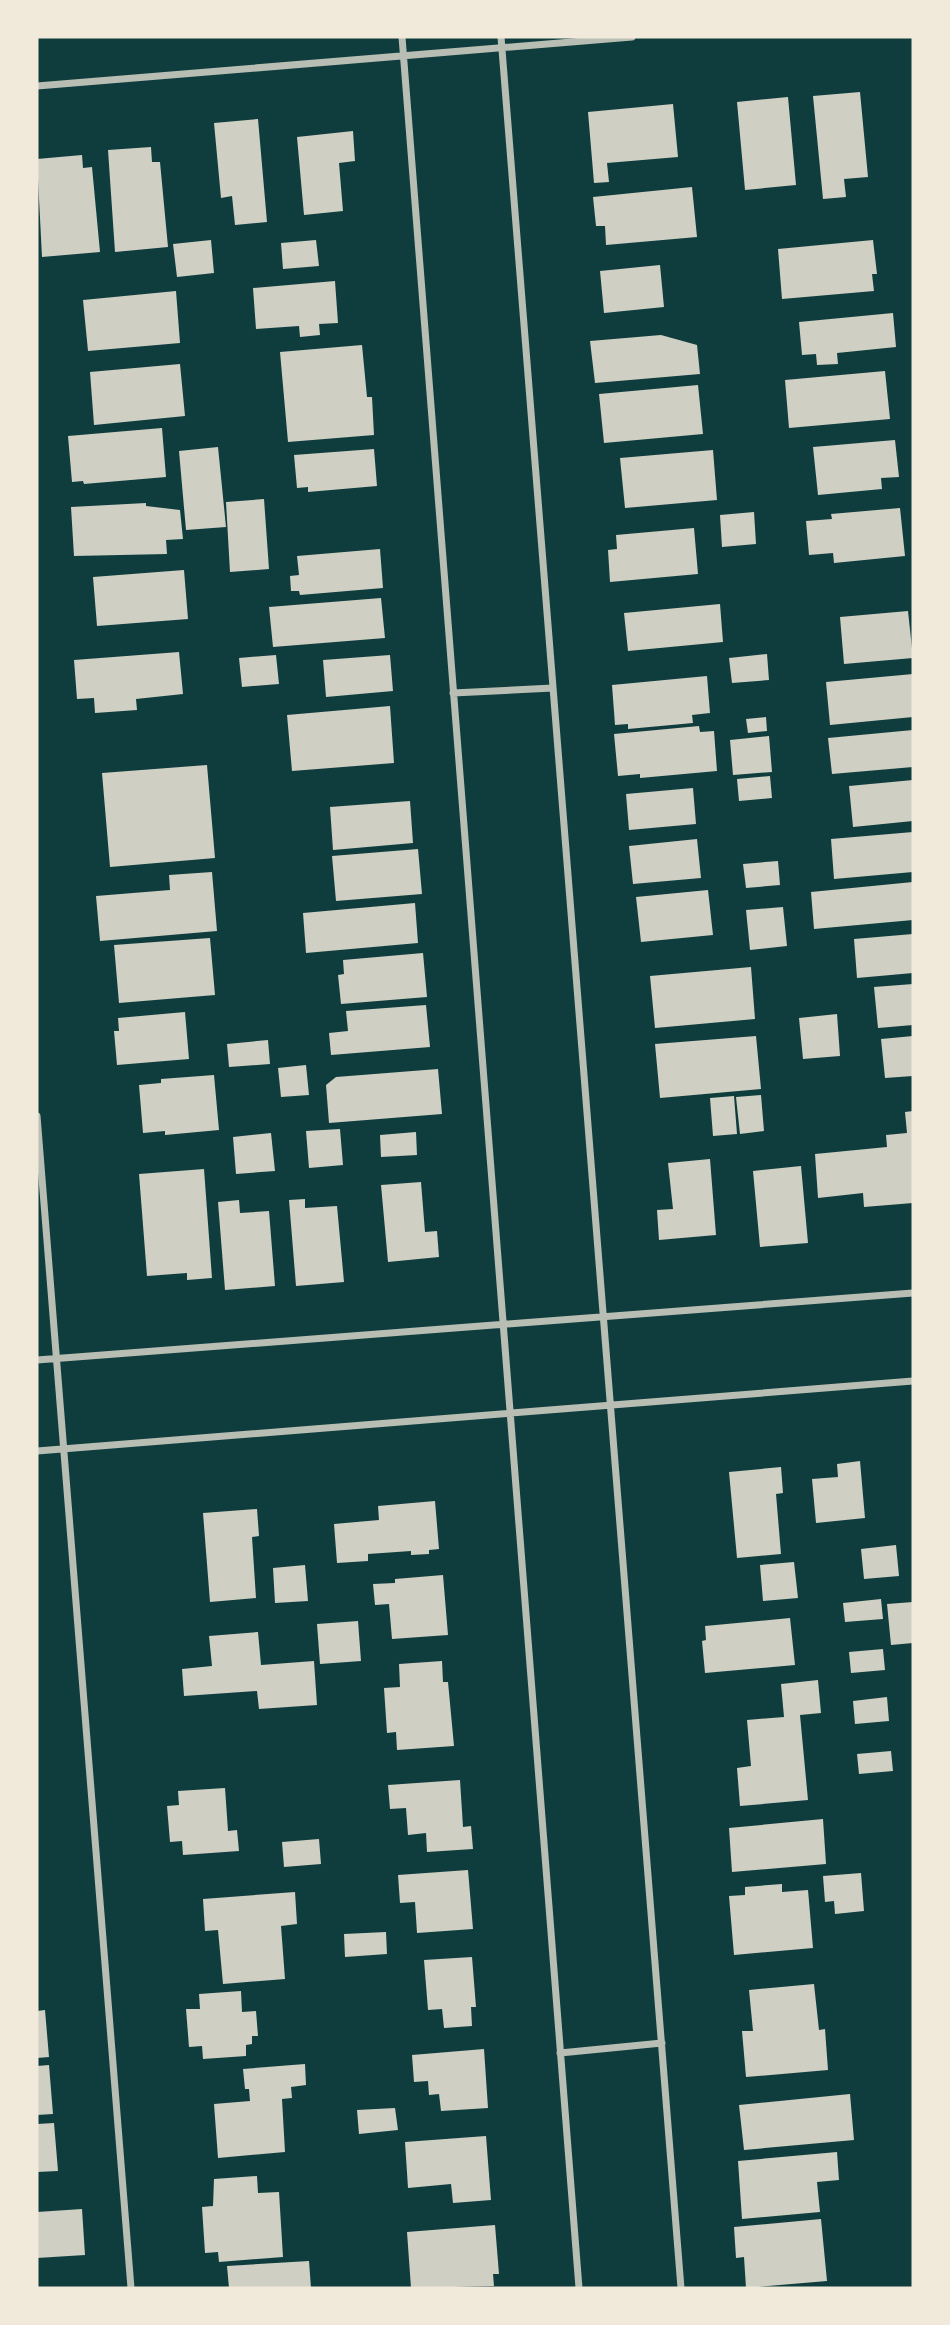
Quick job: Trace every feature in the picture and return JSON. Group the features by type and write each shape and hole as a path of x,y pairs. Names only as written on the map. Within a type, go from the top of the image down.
{"street":[{"path":"402,37 579,2288"},
{"path":"501,37 681,2288"},
{"path":"37,86 632,37"},
{"path":"453,694 553,688"},
{"path":"37,1116 131,2288"},
{"path":"37,1360 913,1293"},
{"path":"37,1451 913,1381"},
{"path":"560,2053 662,2043"}],"building":[{"path":"860,92 868,177 844,179 846,197 823,199 813,96"},
{"path":"788,97 796,185 745,190 737,102"},
{"path":"673,104 678,157 607,163 609,182 594,183 588,112"},
{"path":"258,119 267,222 235,225 232,196 221,198 214,123"},
{"path":"353,131 355,161 339,163 343,211 304,215 297,137"},
{"path":"151,147 152,162 160,162 168,247 115,252 108,150"},
{"path":"82,155 83,168 92,167 100,252 42,257 37,159"},
{"path":"692,187 697,237 606,245 605,226 596,226 593,197"},
{"path":"211,240 214,273 177,277 173,244"},
{"path":"316,240 319,266 283,269 281,243"},
{"path":"873,240 877,274 872,274 874,291 782,299 778,249"},
{"path":"660,265 664,307 604,313 600,271"},
{"path":"335,281 338,323 319,324 320,335 300,337 299,326 256,329 253,288"},
{"path":"176,291 180,343 88,351 83,300"},
{"path":"893,313 896,347 837,353 838,364 817,365 816,354 802,355 799,322"},
{"path":"661,335 697,345 700,374 595,383 590,341"},
{"path":"362,345 367,397 372,397 374,435 288,442 280,352"},
{"path":"180,364 185,416 94,425 90,372"},
{"path":"885,371 890,419 789,428 785,380"},
{"path":"698,385 703,434 604,443 599,394"},
{"path":"162,428 166,477 84,484 83,481 72,482 68,436"},
{"path":"895,440 899,477 881,478 882,489 818,495 813,447"},
{"path":"218,447 226,527 186,530 179,451"},
{"path":"374,449 377,486 308,492 308,487 297,488 294,455"},
{"path":"713,450 717,500 625,508 620,458"},
{"path":"264,499 269,569 230,572 226,502"},
{"path":"146,503 146,506 180,510 183,539 166,540 167,554 74,556 71,507"},
{"path":"900,508 905,556 834,563 833,553 809,555 806,521 832,519 831,514"},
{"path":"754,512 756,544 722,547 720,515"},
{"path":"694,528 698,574 610,582 608,550 617,549 616,535"},
{"path":"380,549 383,588 300,595 299,591 291,591 290,576 299,575 297,556"},
{"path":"184,570 188,619 97,626 93,577"},
{"path":"381,598 385,638 273,647 269,607"},
{"path":"720,604 723,642 628,651 624,613"},
{"path":"908,611 913,658 844,664 840,617"},
{"path":"179,652 183,694 136,699 137,710 95,713 94,698 77,699 74,660"},
{"path":"767,654 769,680 732,683 729,658"},
{"path":"276,655 279,684 242,687 239,658"},
{"path":"390,655 393,691 326,697 323,660"},
{"path":"913,674 913,717 830,725 826,682"},
{"path":"707,676 710,713 692,715 693,723 628,729 628,724 615,725 612,685"},
{"path":"390,706 394,763 292,771 287,715"},
{"path":"766,717 767,731 748,733 746,719"},
{"path":"699,726 700,732 714,731 717,771 640,778 640,774 618,776 614,734"},
{"path":"913,730 913,767 832,774 828,738"},
{"path":"769,736 772,772 733,775 730,740"},
{"path":"207,765 215,858 110,867 102,773"},
{"path":"770,776 772,798 739,801 737,779"},
{"path":"913,780 913,821 853,827 849,786"},
{"path":"693,788 696,824 629,830 626,794"},
{"path":"410,801 413,843 333,850 330,807"},
{"path":"913,832 913,872 834,879 831,839"},
{"path":"697,839 701,878 633,884 629,846"},
{"path":"418,849 422,894 336,901 332,856"},
{"path":"778,861 780,885 746,888 743,864"},
{"path":"212,872 217,931 100,941 96,896 170,890 169,875"},
{"path":"913,882 913,920 814,929 811,892"},
{"path":"708,890 713,935 641,942 636,897"},
{"path":"415,903 418,943 306,953 303,913"},
{"path":"783,907 787,946 750,950 746,910"},
{"path":"913,934 913,973 857,978 854,939"},
{"path":"210,938 215,995 119,1003 114,945"},
{"path":"423,953 427,997 341,1004 338,975 344,974 343,960"},
{"path":"751,967 755,1019 655,1028 650,976"},
{"path":"913,984 913,1025 878,1028 874,987"},
{"path":"426,1005 430,1047 331,1055 329,1033 348,1031 346,1011"},
{"path":"185,1012 189,1059 117,1065 114,1031 119,1031 118,1018"},
{"path":"837,1014 840,1056 803,1059 799,1018"},
{"path":"756,1036 761,1089 660,1098 655,1044"},
{"path":"913,1036 913,1076 885,1078 881,1039"},
{"path":"268,1040 270,1064 229,1067 227,1044"},
{"path":"306,1065 309,1095 281,1097 278,1068"},
{"path":"438,1069 442,1114 329,1123 326,1085 336,1077"},
{"path":"214,1075 219,1130 165,1135 165,1131 143,1133 139,1085 161,1083 161,1079"},
{"path":"761,1095 764,1131 740,1134 736,1097"},
{"path":"734,1096 737,1134 713,1136 710,1098"},
{"path":"913,1111 913,1203 864,1207 863,1193 818,1198 815,1154 887,1147 886,1135 907,1133 905,1112"},
{"path":"340,1129 343,1165 309,1168 306,1131"},
{"path":"416,1132 417,1155 381,1157 380,1135"},
{"path":"271,1133 275,1171 236,1174 233,1137"},
{"path":"710,1159 716,1235 659,1240 657,1210 673,1209 668,1163"},
{"path":"801,1166 808,1243 760,1247 753,1171"},
{"path":"204,1169 212,1278 187,1280 187,1273 147,1276 139,1174"},
{"path":"421,1182 425,1232 437,1231 439,1257 388,1262 381,1185"},
{"path":"305,1199 305,1208 337,1206 344,1282 296,1286 289,1200"},
{"path":"239,1200 240,1213 269,1211 275,1286 225,1290 218,1202"},
{"path":"860,1461 865,1518 816,1523 812,1479 838,1477 837,1464"},
{"path":"781,1467 783,1493 776,1494 781,1554 737,1558 729,1472"},
{"path":"435,1501 439,1549 429,1550 429,1554 411,1555 411,1551 368,1554 368,1561 337,1563 334,1524 379,1520 378,1506"},
{"path":"257,1509 259,1536 252,1537 256,1598 210,1602 203,1513"},
{"path":"896,1545 899,1576 864,1579 861,1549"},
{"path":"794,1562 798,1598 763,1601 760,1565"},
{"path":"305,1565 308,1601 275,1603 273,1568"},
{"path":"443,1575 448,1635 392,1639 389,1604 375,1605 373,1584 395,1583 395,1579"},
{"path":"881,1599 883,1619 845,1622 843,1603"},
{"path":"913,1602 913,1643 891,1645 887,1604"},
{"path":"790,1618 795,1665 705,1673 702,1641 706,1640 705,1626"},
{"path":"358,1621 361,1661 320,1664 317,1624"},
{"path":"258,1632 261,1665 314,1661 317,1705 259,1709 257,1691 184,1696 182,1669 212,1666 209,1636"},
{"path":"883,1649 885,1670 851,1673 849,1652"},
{"path":"442,1661 443,1682 448,1682 454,1746 397,1750 396,1732 387,1733 384,1688 400,1687 399,1664"},
{"path":"818,1680 821,1713 800,1715 808,1800 740,1806 737,1768 751,1766 747,1720 784,1717 781,1684"},
{"path":"887,1697 889,1721 855,1724 853,1701"},
{"path":"891,1751 893,1771 859,1774 857,1754"},
{"path":"460,1780 463,1827 471,1826 473,1849 427,1852 426,1833 408,1835 406,1808 390,1809 388,1785"},
{"path":"225,1788 228,1831 237,1830 239,1851 183,1855 182,1841 170,1842 167,1806 179,1805 178,1791"},
{"path":"823,1819 826,1864 732,1872 729,1828"},
{"path":"319,1839 321,1864 284,1867 282,1842"},
{"path":"468,1870 473,1929 417,1933 415,1902 400,1903 398,1875"},
{"path":"861,1873 864,1911 835,1914 834,1901 825,1902 823,1876"},
{"path":"782,1884 782,1892 808,1890 813,1948 734,1955 729,1896 745,1895 745,1887"},
{"path":"295,1892 297,1924 281,1926 285,1979 223,1984 218,1930 205,1931 203,1899"},
{"path":"386,1932 387,1954 345,1957 344,1934"},
{"path":"472,1957 476,2007 471,2007 472,2026 444,2028 442,2009 428,2010 424,1960"},
{"path":"814,1984 819,2030 825,2029 828,2070 746,2077 742,2031 753,2031 749,1990"},
{"path":"241,1991 242,2012 256,2011 258,2036 252,2036 252,2044 246,2045 246,2056 203,2059 202,2046 189,2047 186,2009 200,2009 199,1994"},
{"path":"45,2010 49,2057 37,2058 37,2011"},
{"path":"484,2049 488,2108 441,2111 439,2094 429,2095 428,2081 414,2082 412,2055"},
{"path":"305,2064 306,2085 291,2087 292,2098 282,2099 285,2152 218,2158 214,2104 250,2101 249,2089 245,2089 243,2069"},
{"path":"49,2065 53,2114 37,2115 37,2066"},
{"path":"850,2094 854,2140 744,2150 739,2105"},
{"path":"395,2108 398,2130 359,2134 357,2110"},
{"path":"54,2123 58,2171 37,2172 37,2124"},
{"path":"486,2136 491,2200 453,2203 451,2184 408,2188 405,2142"},
{"path":"837,2152 839,2180 817,2182 820,2212 742,2219 738,2161"},
{"path":"257,2176 258,2193 279,2192 283,2257 219,2262 218,2252 205,2253 202,2207 213,2206 214,2179"},
{"path":"82,2209 85,2255 37,2258 37,2212"},
{"path":"821,2219 827,2281 746,2288 744,2257 736,2258 734,2227"},
{"path":"495,2225 499,2274 493,2274 494,2286 411,2288 407,2232"},
{"path":"309,2261 311,2288 229,2288 227,2266"}]}
